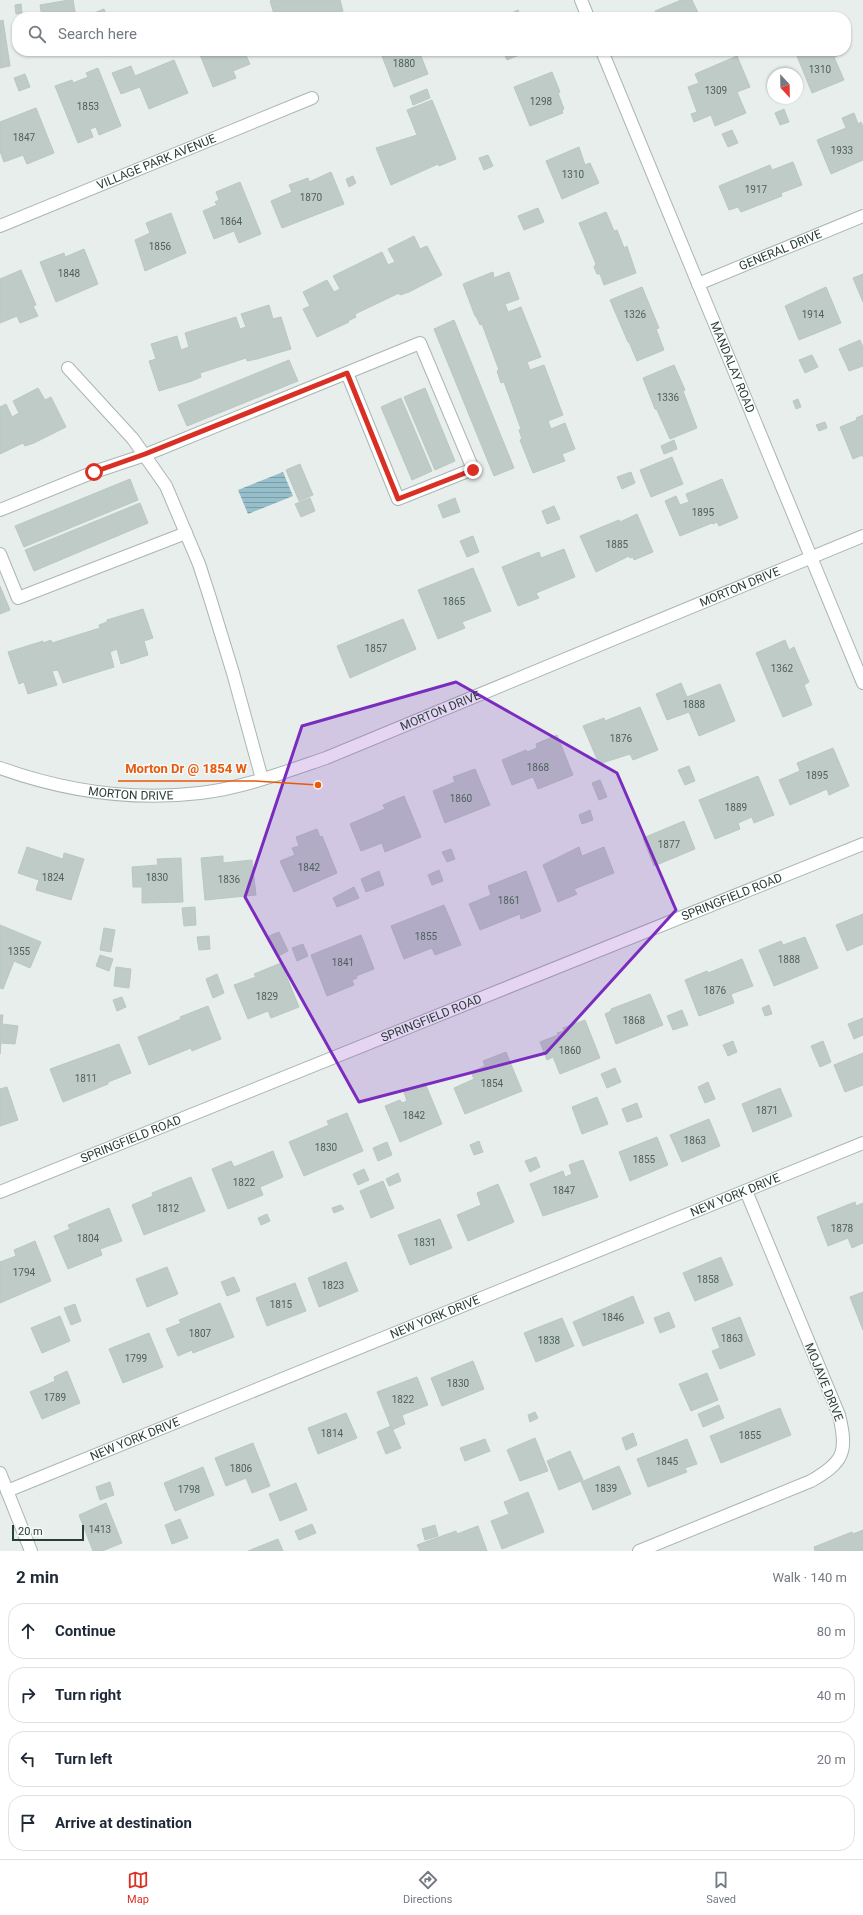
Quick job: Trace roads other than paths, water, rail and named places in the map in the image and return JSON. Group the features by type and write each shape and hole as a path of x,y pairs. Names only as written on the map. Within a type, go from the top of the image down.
{"street":[{"path":"581,0 586,12"},
{"name":"MANDALAY ROAD","path":"604,56 863,683"},
{"name":"VILLAGE PARK AVENUE","path":"0,226 312,98"},
{"name":"GENERAL DRIVE","path":"698,284 863,216"},
{"path":"0,510 94,472 145,454 420,343 473,470 398,499 347,373"},
{"path":"68,368 133,439 145,454 166,486 199,564 233,673 262,779"},
{"path":"0,554 18,598 186,533"},
{"name":"MORTON DRIVE","path":"0,768 59,786 131,796 167,796 201,793 262,779 326,758 863,536"},
{"name":"SPRINGFIELD ROAD","path":"0,1192 863,844"},
{"name":"NEW YORK DRIVE","path":"7,1492 863,1143"},
{"name":"MOJAVE DRIVE","path":"639,1551 811,1481 833,1466 842,1456 844,1442 839,1415 746,1191"},
{"path":"0,1474 31,1551"}],"water":[{"path":"283,472 293,496 248,514 238,490"}],"place":[{"name":"Morton Dr @ 1854 W","path":"318,785"}]}
